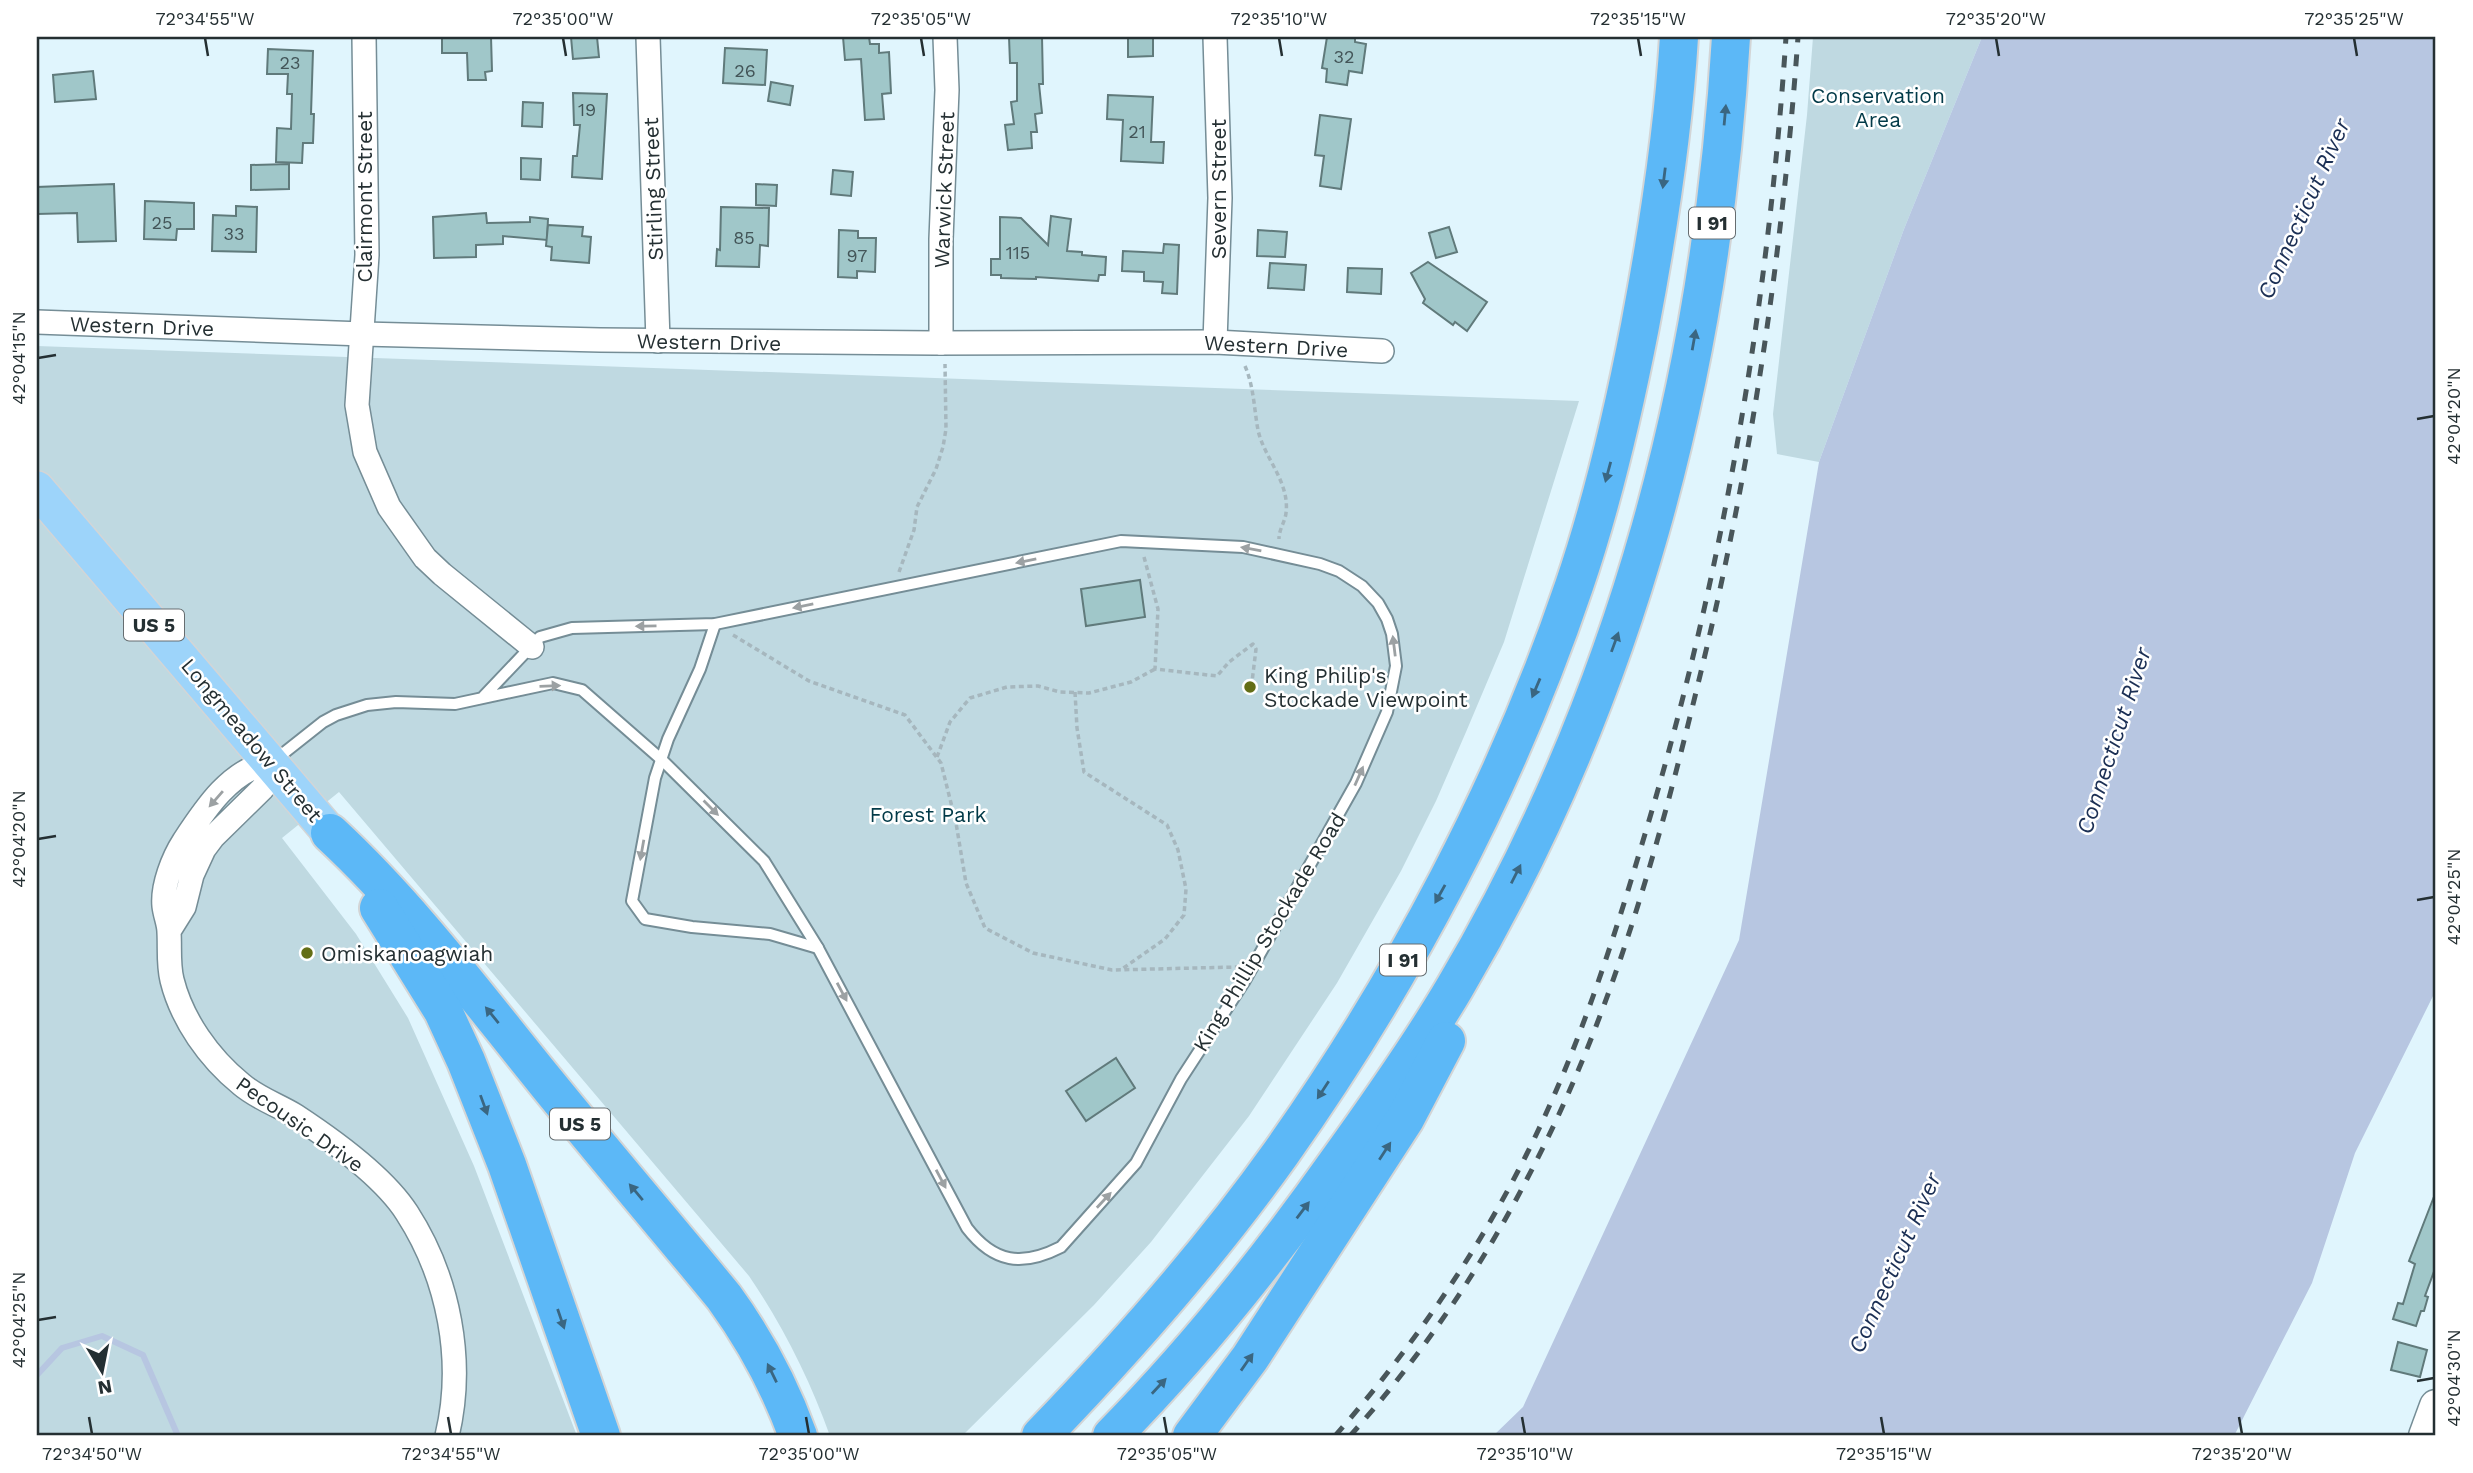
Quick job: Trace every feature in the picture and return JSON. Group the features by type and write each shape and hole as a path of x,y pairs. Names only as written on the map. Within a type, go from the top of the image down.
{"highway":[{"name":"I 91","path":"1041,1436 1167,1298 1280,1154 1366,1023 1445,885 1486,802 1545,666 1574,586 1616,442 1645,302 1658,220 1679,37"},
{"name":"I 91","path":"1112,1436 1221,1315 1318,1190 1411,1057 1455,988 1531,845 1596,696 1648,544 1668,468 1699,313 1722,151 1731,37"},
{"name":"US 5","path":"330,833 443,1011 463,1052 507,1165 601,1436"},
{"name":"US 5","path":"330,833 370,870 429,937 724,1297 769,1367 798,1436"},
{"path":"1192,1436 1250,1358 1405,1119 1465,1001 1494,918"}],"main road":[{"name":"Longmeadow Street","path":"37,489 330,833"}],"street":[{"name":"Clairmont Street","path":"364,37 367,255 357,405 361,436 371,470 388,507 412,542 442,574 532,647"},
{"name":"Stirling Street","path":"648,37 658,341"},
{"name":"Warwick Street","path":"941,343 941,239 947,90 945,37"},
{"name":"Severn Street","path":"1215,37 1226,343"},
{"name":"Western Drive","path":"37,321 363,334 658,341 1226,343 1382,351"},
{"name":"Pecousic Drive","path":"271,762 252,767 233,780 207,809 182,844 171,868 163,903 169,931 169,961 176,994 190,1025 212,1056 242,1086 305,1122 367,1170 394,1194 413,1224 438,1278 450,1323 456,1373 455,1398 447,1436"},
{"path":"2425,1436 2436,1406"}],"lane":[{"name":"King Phillip Stockade Road","path":"271,762 310,731 336,715 381,702 454,704 553,683 582,690 662,760 764,861 818,948 967,1228 986,1248 1012,1260 1046,1255 1061,1247 1136,1163 1181,1079 1253,966 1356,783 1387,712 1396,666 1392,634 1378,603 1362,586 1330,567 1243,547 1121,541 715,624 572,628 540,638 483,697"},
{"path":"715,624 700,669 668,739 655,778 632,901 645,919 692,927 770,934 818,948"}],"path":[{"path":"894,587 903,555 914,530 917,507 936,469 945,438 945,364 941,343"},
{"path":"1226,343 1250,378 1259,433 1285,494 1286,513 1280,528 1277,555"},
{"path":"1143,542 1144,563 1158,609 1155,669"},
{"path":"715,624 809,681 905,715 941,764 956,823 966,883 985,928 1033,953 1112,971 1253,966"},
{"path":"937,758 950,722 971,698 1007,687 1038,686 1060,692 1089,693 1131,682 1155,669 1217,676 1253,644 1256,649 1252,682"},
{"path":"1075,692 1084,772 1167,825 1178,850 1186,888 1184,915 1165,939 1120,970"}],"green space":[{"name":"Conservation Area","path":"1813,37 1982,37 1904,229 1819,462 1777,454 1773,414 1807,115"},
{"name":"Forest Park","path":"37,346 1579,401 1504,642 1436,801 1401,871 1337,983 1249,1116 1151,1242 1094,1305 962,1436 830,1436 795,1354 749,1276 339,792 282,838 356,934 408,1018 474,1166 577,1436 37,1436"}],"water":[{"name":"Connecticut River","path":"1982,37 2436,37 2436,990 2355,1153 2312,1283 2234,1436 1493,1436 1523,1407 1739,940 1819,462 1904,229"}],"building":[{"path":"442,37 491,37 492,71 485,72 486,80 468,80 467,53 442,53"},
{"path":"571,37 597,37 599,57 573,59"},
{"path":"843,37 869,37 870,44 879,44 879,53 889,52 891,93 882,94 884,119 865,120 861,59 845,60"},
{"path":"1009,37 1042,37 1043,84 1039,84 1042,113 1035,114 1037,132 1031,132 1032,148 1008,150 1005,125 1014,124 1011,102 1017,101 1017,63 1010,63"},
{"path":"1128,37 1153,37 1153,56 1128,57"},
{"path":"1327,37 1355,37 1355,42 1366,44 1362,73 1349,71 1347,85 1326,82 1327,69 1322,68"},
{"path":"725,48 767,50 765,85 723,83"},
{"path":"268,49 313,51 313,143 303,143 302,163 276,162 277,128 291,129 292,94 287,94 288,74 267,74"},
{"path":"93,71 96,99 55,102 53,75"},
{"path":"771,82 793,86 790,105 768,101"},
{"path":"573,93 607,94 602,179 572,177 573,156 577,156 580,125 574,125"},
{"path":"1108,95 1153,97 1151,142 1164,142 1163,163 1121,161 1123,120 1107,119"},
{"path":"523,102 543,103 542,127 522,126"},
{"path":"1320,115 1351,119 1341,189 1320,186 1324,156 1315,155"},
{"path":"521,158 541,159 540,180 521,179"},
{"path":"289,164 289,189 251,190 251,165"},
{"path":"833,170 853,172 851,196 831,194"},
{"path":"114,184 116,241 78,242 77,213 37,214 37,187"},
{"path":"756,184 777,185 776,206 756,205"},
{"path":"145,201 194,203 194,229 177,229 176,240 144,239"},
{"path":"236,206 257,207 256,252 212,251 213,215 236,216"},
{"path":"721,207 769,208 768,246 760,245 759,267 716,266 717,249 720,250"},
{"path":"486,213 487,223 530,222 530,217 548,219 547,240 503,236 503,244 476,245 476,257 434,258 433,217"},
{"path":"1051,216 1071,219 1067,251 1106,257 1105,275 1099,275 1098,281 1001,278 1001,275 991,275 991,259 1000,259 1000,217 1021,218 1048,245"},
{"path":"548,225 583,227 582,236 591,237 589,263 551,260 552,247 546,246"},
{"path":"1449,227 1457,252 1436,258 1429,233"},
{"path":"839,230 858,231 858,238 876,238 875,272 857,271 857,278 838,277"},
{"path":"1258,230 1287,232 1285,257 1257,256"},
{"path":"1164,244 1179,245 1177,294 1162,293 1163,282 1144,281 1144,272 1122,271 1123,251 1163,253"},
{"path":"1428,262 1487,302 1467,331 1455,322 1453,325 1423,303 1425,299 1411,273"},
{"path":"1270,263 1306,265 1304,290 1268,288"},
{"path":"1348,268 1382,269 1381,294 1347,292"},
{"path":"1140,580 1145,617 1086,626 1081,589"},
{"path":"1116,1058 1135,1088 1086,1121 1066,1091"},
{"path":"2435,1194 2436,1266 2425,1296 2428,1297 2424,1311 2421,1311 2416,1326 2393,1319 2398,1303 2403,1304 2415,1264 2409,1261"},
{"path":"2398,1342 2427,1350 2420,1377 2391,1370"}],"waterway":[{"path":"37,1375 62,1348 102,1336 143,1355 178,1436"}],"railway":[{"path":"1335,1436 1411,1342 1457,1276 1499,1207 1557,1089 1590,1006 1619,920 1673,736 1719,539 1738,439 1767,239 1786,37"},
{"path":"1350,1436 1401,1376 1447,1312 1509,1212 1558,1116 1585,1053 1632,924 1688,725 1737,505 1775,272 1798,37"}],"place":[{"name":"King Philip's Stockade Viewpoint","path":"1250,687"},
{"name":"Omiskanoagwiah","path":"307,953"}]}
